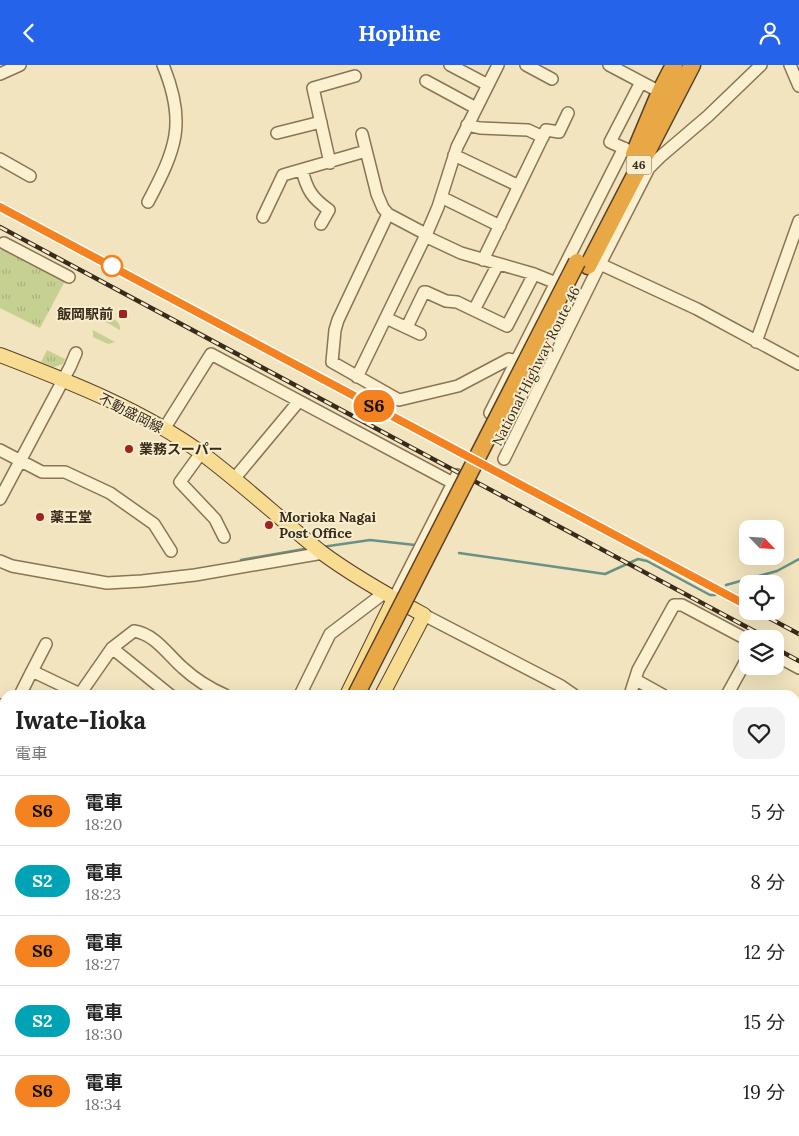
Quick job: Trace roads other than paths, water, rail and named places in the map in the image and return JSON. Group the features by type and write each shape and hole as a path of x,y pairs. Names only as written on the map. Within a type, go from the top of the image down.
{"highway":[{"name":"National Highway Route 46","path":"371,690 588,264 660,93 674,65"},
{"name":"National Highway Route 46","path":"634,154 692,65"},
{"name":"National Highway Route 46","path":"359,690 588,264"}],"main road":[{"name":"不動盛岡線","path":"0,355 64,379 164,429 201,453 318,549 389,596 424,615"},
{"path":"349,690 389,596"},
{"path":"385,690 424,615"}],"street":[{"path":"0,74 20,65"},
{"path":"148,202 167,165 176,133 174,98 163,65"},
{"path":"330,163 313,88 352,77 347,65"},
{"path":"450,65 488,85"},
{"path":"357,377 426,235 441,197 454,155 498,65"},
{"path":"526,65 552,79"},
{"path":"609,65 660,93"},
{"path":"504,459 588,264 649,168 708,116 761,65"},
{"path":"790,65 799,85"},
{"path":"426,81 476,108"},
{"path":"641,82 610,142 634,154 652,160 660,157"},
{"path":"483,260 543,137 548,129 558,133 568,113"},
{"path":"277,133 320,122"},
{"path":"468,125 480,128 528,130 543,137"},
{"path":"362,134 379,201 388,215 461,253 556,283"},
{"path":"263,217 283,175 330,163 366,151"},
{"path":"490,413 556,283 634,154"},
{"path":"454,155 519,186"},
{"path":"0,159 30,176"},
{"path":"302,169 306,184 314,199 329,210 321,224"},
{"path":"441,197 500,226"},
{"path":"388,215 338,320 335,330 332,363 399,400 458,386 509,359 517,361"},
{"path":"756,342 799,221"},
{"path":"1,245 69,277"},
{"path":"474,310 498,264"},
{"path":"588,264 697,309 799,365"},
{"path":"407,327 426,291 446,301 457,302 507,326 534,275"},
{"path":"386,317 420,334"},
{"path":"0,499 76,353"},
{"path":"164,429 211,354 299,401 455,479 389,596 330,633 302,690"},
{"path":"234,479 299,401"},
{"path":"0,450 42,472 65,473 110,493 154,524 171,551"},
{"path":"201,453 180,482 215,519 224,537"},
{"path":"0,561 12,566 107,583 195,575 318,549"},
{"path":"632,690 638,671 674,605 682,605 739,635"},
{"path":"424,615 567,690"},
{"path":"84,690 112,647 134,631 148,635 182,667 206,687 213,690"},
{"path":"22,690 46,644"},
{"path":"112,647 164,690"},
{"path":"784,660 799,668"},
{"path":"32,671 72,690"},
{"path":"730,690 739,673"},
{"path":"636,680 654,690"}],"waterway":[{"path":"322,547 370,540 415,545"},
{"path":"241,560 310,548"},
{"path":"459,553 605,574 638,559 647,561 710,595 715,595 719,591"},
{"path":"726,585 777,571 799,559"}],"railway":[{"path":"0,207 739,601"},
{"path":"0,227 752,630"},
{"path":"773,620 799,634"},
{"path":"784,653 799,661"}],"train":[{"name":"S6","path":"0,207 739,601"}],"place":[{"name":"飯岡駅前","path":"123,314"},
{"name":"業務スーパー","path":"129,449"},
{"name":"薬王堂","path":"40,517"},
{"name":"Morioka Nagai Post Office","path":"269,525"}]}
